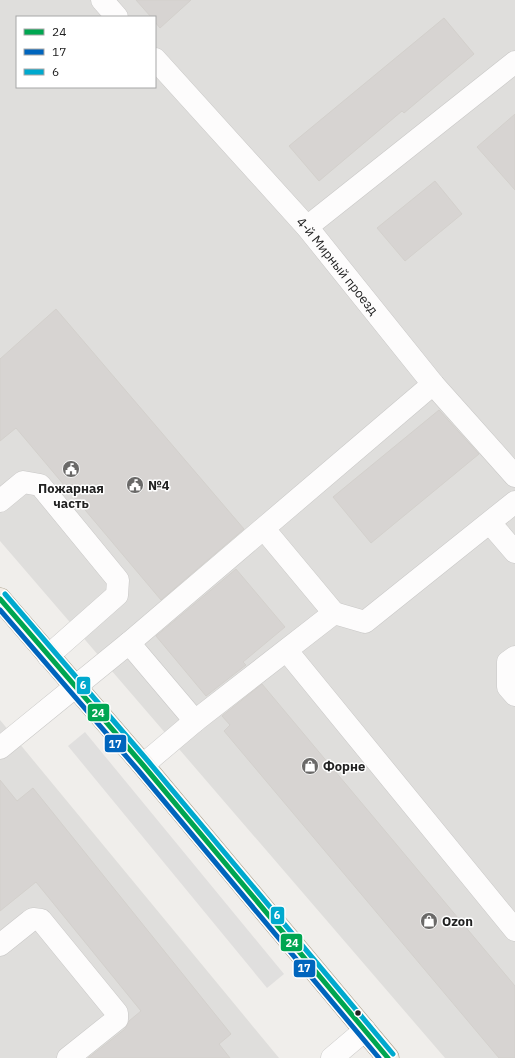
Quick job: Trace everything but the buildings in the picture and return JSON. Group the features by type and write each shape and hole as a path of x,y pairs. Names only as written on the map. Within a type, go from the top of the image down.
{"main road":[{"path":"0,599 143,765 388,1058"}],"street":[{"path":"102,0 116,16"},
{"name":"4-й Мирный проезд","path":"156,60 307,227 433,384 515,476"},
{"path":"307,227 515,62"},
{"path":"0,748 129,643 433,384"},
{"path":"0,501 23,482 40,486 118,580 117,595 48,656"},
{"path":"264,529 334,613 365,622 515,502"},
{"path":"490,522 515,552"},
{"path":"143,765 195,721 334,613"},
{"path":"129,643 195,721"},
{"path":"287,651 515,930"},
{"path":"515,657 508,662 508,687 515,695"},
{"path":"0,945 33,919 41,920 116,1013 117,1019 68,1058"},
{"path":"332,1058 365,1030"}],"shaded area":[{"path":"0,0 515,0 515,1058 445,1058 0,541"},
{"path":"0,720 279,1058 0,1058"},
{"path":"85,732 284,974 267,988 68,746"}],"transit line":[{"name":"6","path":"5,594 148,761 393,1054"},
{"name":"24","path":"0,599 143,765 388,1058"},
{"name":"17","path":"0,610 138,770 379,1058"}],"place":[{"name":"Пожарная часть","path":"71,469"},
{"name":"№4","path":"135,485"},
{"name":"Форне","path":"310,766"},
{"name":"Ozon","path":"429,921"}]}
